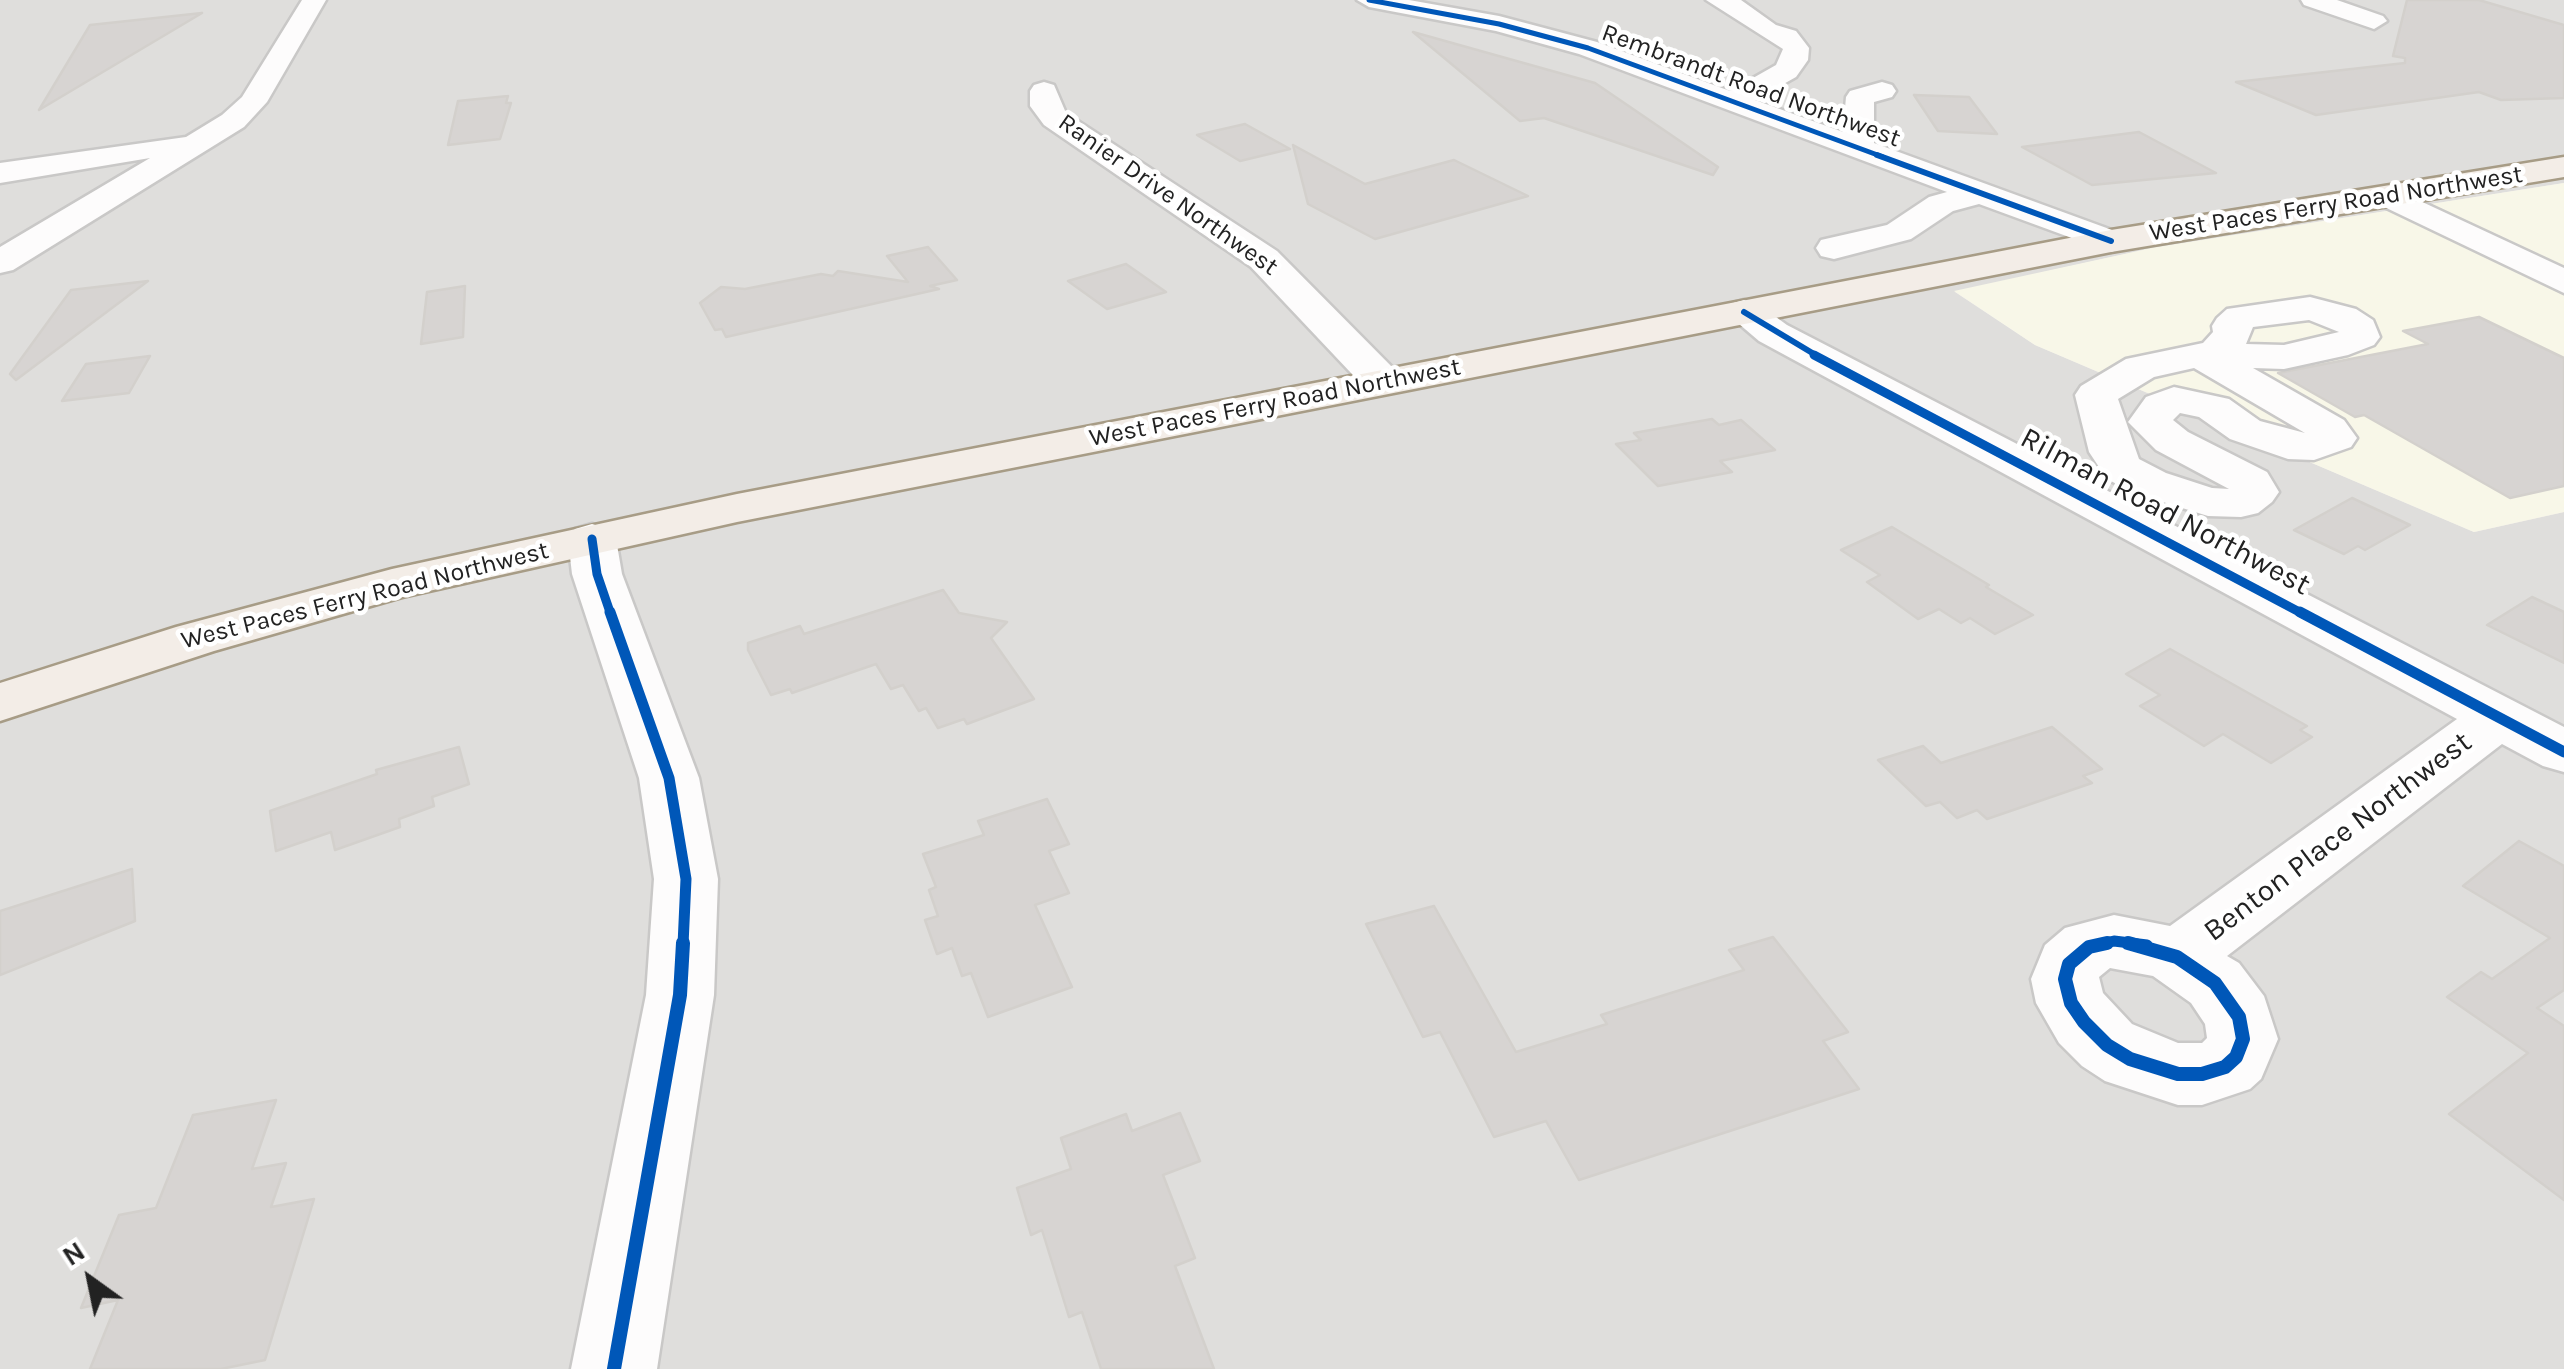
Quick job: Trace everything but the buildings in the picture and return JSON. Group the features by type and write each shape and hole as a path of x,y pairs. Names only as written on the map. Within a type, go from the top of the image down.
{"main road":[{"name":"West Paces Ferry Road Northwest","path":"0,702 195,638 356,594 592,539 2111,241 2564,168"}],"street":[{"path":"0,262 233,121 252,102 314,0"},
{"name":"Rembrandt Road Northwest","path":"1370,0 1544,35 1734,100 2111,241"},
{"path":"1718,0 1740,8 1767,30 1787,37 1796,48 1794,60 1774,80 1734,100"},
{"path":"2313,0 2374,21"},
{"path":"1697,87 1759,62 1767,53 1767,30"},
{"name":"Ranier Drive Northwest","path":"1044,81 1045,106 1055,119 1264,259 1383,382"},
{"path":"1858,146 1860,97 1882,91"},
{"path":"0,173 152,147 196,144"},
{"path":"1834,248 1899,232 1941,204 1984,192"},
{"path":"2388,196 2564,282"},
{"path":"2216,348 2242,317 2298,308 2342,317 2359,328 2360,337 2348,343 2284,356 2216,348 2140,368 2096,395 2111,452 2123,469 2150,483 2208,502 2242,503 2256,492 2251,482 2172,441 2150,422 2161,406 2174,400 2214,408 2245,430 2288,446 2314,447 2335,438 2329,429 2216,348"},
{"name":"Rilman Road Northwest","path":"1744,312 1773,333 2564,752"},
{"path":"2076,491 2123,469"},
{"path":"592,539 597,574 669,778 686,878 680,994 614,1369"},
{"name":"Benton Place Northwest","path":"2177,957 2498,718"}],"shaded area":[{"path":"0,0 2564,0 2564,183 2152,248 1955,292 2035,345 2474,532 2564,512 2564,1369 0,1369"},
{"path":"2564,183 2564,512 2474,532 2035,345 1954,291 2152,248"}],"cycle path":[{"path":"1369,0 1499,24 1588,48 2111,241"},
{"path":"1744,312 1773,333 2564,752"},
{"path":"592,539 597,574 669,778 686,879 680,995 614,1369"},
{"path":"2114,941 2146,945 2177,957 2215,983 2239,1017 2243,1039 2236,1057 2225,1067 2202,1074 2178,1074 2130,1059 2107,1045 2071,1003 2065,979 2069,964 2089,947 2114,941"}]}
